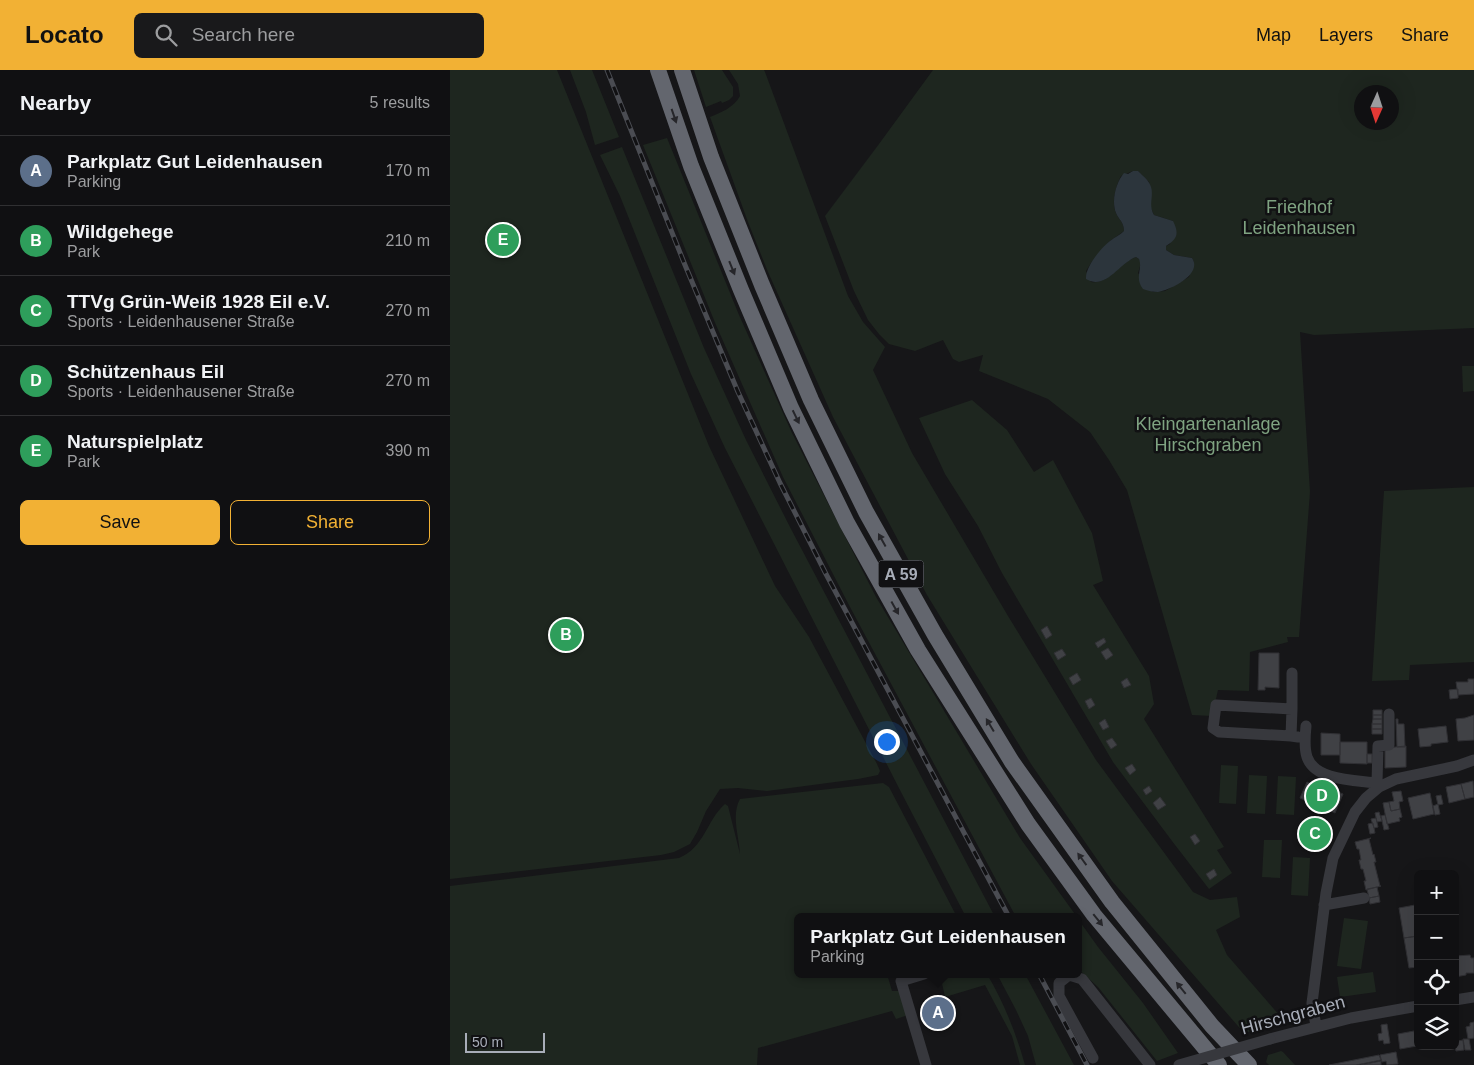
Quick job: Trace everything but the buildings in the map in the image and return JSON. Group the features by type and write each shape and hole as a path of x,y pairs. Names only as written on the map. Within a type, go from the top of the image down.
{"highway":[{"name":"A 59","path":"658,70 691,166 791,408 852,531 918,650 1028,824 1094,915 1218,1065"},
{"name":"A 59","path":"682,70 711,157 762,285 811,400 866,512 931,627 1012,762 1112,902 1212,1026 1249,1065"},
{"name":"A 59","path":"1176,1016 1208,1065"}],"street":[{"path":"1291,736 1292,674"},
{"path":"1292,709 1216,705 1213,728 1220,732 1291,736 1306,732 1308,759 1313,768 1333,777 1378,785 1396,779 1457,766 1474,760"},
{"path":"1316,1026 1312,1003 1324,906 1333,858 1355,812 1378,785 1378,746 1389,745 1389,714"},
{"path":"1324,906 1364,898"},
{"path":"911,978 901,981 926,1065"},
{"path":"1065,978 1059,983 1059,996 1093,1058"},
{"path":"1079,978 1082,979 1150,1065"},
{"path":"1459,999 1474,997"},
{"name":"Hirschgraben","path":"1179,1065 1316,1026 1368,1014 1414,1007"}],"green space":[{"path":"450,70 557,70 709,446 775,586 809,637 877,764 880,771 878,775 767,791 738,788 720,789 706,811 690,844 674,852 450,879"},
{"path":"570,70 592,70 619,137 595,145 586,112"},
{"path":"694,70 722,70 733,87 733,96 722,103 721,101 706,107"},
{"path":"729,70 764,70 765,72 848,296 863,322 885,347 873,370 912,453 1096,760 1193,892 1210,900 1237,897 1240,917 1216,930 1227,955 1286,1023 1244,1033 1112,881 1031,764 927,595 833,417 768,272 748,222 710,117 731,107 740,96 738,84"},
{"name":"Friedhof Leidenhausen","path":"933,70 1474,70 1474,328 1314,335 1300,332 1310,492 1299,637 1287,637 1288,642 1250,652 1249,691 1218,690 1212,716 1192,715 1127,490 1090,432 1048,399 979,371 983,355 959,362 953,359 943,340 915,351 889,344 868,320 854,291 825,216","holes":["1138,171 1149,182 1151,208 1154,215 1173,221 1170,244 1166,246 1166,250 1174,255 1192,258 1194,262 1189,277 1165,291 1153,292 1138,273 1141,263 1136,257 1125,263 1109,277 1097,282 1091,282 1086,271 1110,241 1124,231 1114,204 1117,184 1121,176"]},
{"path":"667,138 739,315 792,433 876,597 1020,838 1074,913 1014,913 850,607 783,477 716,325 643,145"},
{"path":"622,147 704,348 746,440 993,913 964,913 901,792 725,448 691,374 620,196 600,155"},
{"path":"1462,366 1474,366 1474,391 1463,392"},
{"path":"972,400 1007,430 1034,472 1053,460 1092,533 1103,581 1093,585 1149,676 1154,704 1144,719 1224,847 1217,850 1232,873 1209,889 1113,762 1002,573 978,526 945,474 919,418"},
{"path":"1474,487 1474,662 1410,665 1409,680 1372,681 1384,491"},
{"path":"1221,765 1238,766 1236,804 1219,803"},
{"path":"1249,775 1267,776 1265,814 1247,813"},
{"path":"1278,776 1296,777 1294,815 1276,814"},
{"path":"883,783 889,787 955,913 794,913 794,978 888,978 892,991 901,991 908,1015 896,1019 892,1011 758,1048 757,1065 450,1065 450,886 679,858 688,853 700,841 713,818 725,804 728,806 740,854 736,812 740,799"},
{"path":"1264,840 1282,840 1280,878 1262,877"},
{"path":"1293,857 1310,858 1308,896 1291,895"},
{"path":"1344,918 1368,921 1361,969 1337,966"},
{"path":"1082,925 1143,1003 1178,1053 1157,1061 1098,987 1082,973"},
{"path":"1373,972 1376,992 1340,997 1337,977"},
{"path":"941,978 989,978 1009,1018 1025,1065 1020,1065 1012,1036 985,985 945,997"},
{"path":"999,978 1027,978 1074,1065 1036,1065 1028,1036"},
{"path":"1281,1051 1295,1065 1269,1065 1266,1062 1268,1055"}],"shaded area":[{"path":"1138,171 1146,178 1150,185 1152,190 1151,208 1154,215 1173,221 1175,225 1177,232 1175,238 1166,246 1166,250 1174,255 1192,258 1194,264 1190,275 1177,285 1164,291 1158,292 1143,289 1139,281 1140,263 1136,257 1106,279 1093,282 1086,279 1088,269 1098,253 1124,231 1117,215 1114,197 1121,177 1124,173 1128,174"}],"railway":[{"path":"607,70 738,392 780,483 826,574 1007,913"},
{"path":"1041,978 1087,1065"}],"place":[{"name":"Naturspielplatz","path":"503,240"},
{"name":"Wildgehege","path":"566,635"},
{"name":"Schützenhaus Eil","path":"1322,796"},
{"name":"TTVg Grün-Weiß 1928 Eil e.V.","path":"1315,834"},
{"name":"Parkplatz Gut Leidenhausen","path":"938,1013"}],"park label":[{"name":"Kleingartenanlage Hirschgraben","path":"1208,434"}]}
